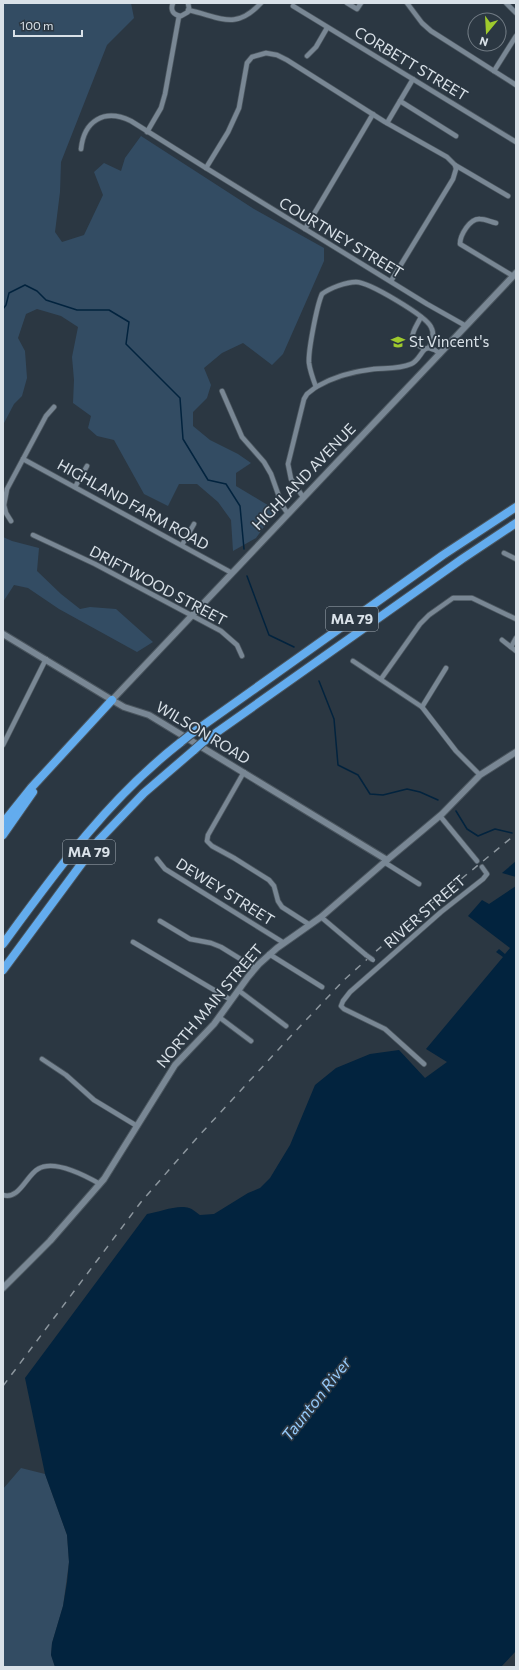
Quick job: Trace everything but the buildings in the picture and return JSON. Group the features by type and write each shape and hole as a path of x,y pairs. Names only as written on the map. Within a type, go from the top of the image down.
{"highway":[{"name":"MA 79","path":"3,944 66,859 97,821 137,780 181,742 438,558 516,507"},
{"name":"MA 79","path":"3,970 99,840 138,798 204,742 455,563 516,523"},
{"path":"3,823 23,797 112,700"},
{"path":"3,835 47,770"}],"main road":[{"name":"HIGHLAND AVENUE","path":"112,700 514,274"},
{"name":"WILSON ROAD","path":"3,634 124,707 149,715 244,772 386,861"},
{"name":"NORTH MAIN STREET","path":"3,1288 50,1240 100,1184 175,1065 219,1017 255,968 269,954 321,918 440,816 480,775 516,752"}],"street":[{"path":"173,3 171,7 173,12 179,16 185,15 188,10 188,3"},
{"path":"188,10 232,20 246,17 261,3"},
{"path":"347,3 357,9 361,3"},
{"path":"407,3 428,29 516,84"},
{"path":"506,3 516,12"},
{"name":"CORBETT STREET","path":"293,6 516,142"},
{"path":"147,132 161,108 165,94 179,16"},
{"path":"307,56 316,48 328,28"},
{"path":"494,71 516,36"},
{"path":"206,168 228,132 237,113 241,100 246,66 250,58 269,53 281,57 387,123 447,157 455,165 508,196"},
{"path":"387,123 413,79"},
{"path":"400,101 456,136"},
{"path":"305,229 373,114"},
{"name":"COURTNEY STREET","path":"82,149 82,139 85,132 96,120 104,116 113,115 122,117 466,326"},
{"path":"391,281 452,181 455,172 455,165"},
{"path":"496,223 476,219 466,228 460,244 514,274"},
{"path":"303,497 291,479 288,469 288,462 304,399 307,394 316,387 328,381 344,376 371,370 408,365 416,361 432,340 432,330 428,323 412,310 362,282 351,282 323,293 318,307 309,355 310,372 316,387"},
{"path":"421,318 414,329 413,336 416,343 435,350 440,354"},
{"path":"222,391 242,437 264,462 271,474 282,505 288,514"},
{"path":"11,521 6,513 5,498 10,482 46,416 54,406"},
{"name":"HIGHLAND FARM ROAD","path":"23,459 232,573"},
{"path":"75,487 87,466"},
{"path":"182,545 194,524"},
{"name":"DRIFTWOOD STREET","path":"33,535 95,564 224,633 237,645 242,656"},
{"path":"504,553 516,559"},
{"path":"382,679 420,624 445,602 454,598 472,598 516,619"},
{"path":"511,647 516,638"},
{"path":"502,640 516,651"},
{"path":"3,744 46,660"},
{"path":"353,661 422,707 456,751 480,775"},
{"path":"422,707 446,668"},
{"path":"244,772 208,835 207,841 212,846 269,880 274,886 278,901 282,908 310,925"},
{"path":"440,816 477,861"},
{"name":"DEWEY STREET","path":"157,859 165,869 284,943"},
{"name":"WILSON ROAD","path":"386,861 419,884"},
{"name":"RIVER STREET","path":"424,1064 385,1029 344,1010 341,1006 350,992 441,912 485,877 487,874 482,867"},
{"path":"321,918 380,966"},
{"path":"160,921 190,939 221,946 255,968"},
{"path":"134,942 231,1000"},
{"path":"269,954 322,986"},
{"path":"238,990 286,1026"},
{"path":"219,1017 251,1041"},
{"path":"42,1059 66,1075 94,1100 137,1126"},
{"path":"3,1195 11,1196 18,1192 31,1176 39,1169 46,1166 71,1170 100,1184"}],"shaded area":[{"path":"3,3 131,3 134,18 107,45 61,162 60,192 55,232 62,242 84,235 103,195 94,172 104,163 121,171 125,158 141,136 254,209 324,248 324,261 283,354 272,365 243,343 222,353 204,368 211,385 207,398 193,412 193,426 210,440 238,454 251,463 236,473 236,486 276,510 256,538 233,551 231,520 218,502 197,484 179,484 168,506 144,494 114,440 97,436 88,428 91,416 73,403 74,380 72,357 78,327 61,316 37,309 26,314 18,338 25,351 27,378 22,396 14,404 3,425"},
{"path":"3,537 39,548 37,571 61,594 80,609 90,607 116,609 153,642 137,652 59,609 28,588 14,585 3,602"},
{"path":"21,1468 45,1474 67,1535 69,1562 63,1606 52,1643 51,1655 55,1667 3,1667 3,1489"}],"water":[{"path":"516,861 516,877 502,873"},
{"name":"Taunton River","path":"516,886 516,1651 501,1667 55,1667 51,1655 52,1643 63,1606 67,1582 69,1562 67,1535 45,1474 25,1378 147,1214 185,1207 200,1215 214,1214 248,1193 260,1188 270,1178 290,1145 315,1085 336,1068 370,1054 399,1050 425,1078 447,1062 426,1049 503,957 496,952 499,949 505,954 510,948 468,916 482,900 489,904"}],"waterway":[{"path":"3,309 6,305 9,293 25,285 37,291 46,300 77,310 109,310 129,322 126,344 180,398 183,439 208,480 226,484 240,506 244,549"},
{"path":"247,576 269,635 294,647"},
{"path":"319,681 334,719 338,765 358,775 370,794 383,795 407,789 420,792 438,800"},
{"path":"456,811 467,829 478,836 495,829 512,833"}],"railway":[{"path":"3,1386 141,1202 196,1139 289,1038 344,980 374,953 427,907 516,834"}],"place":[{"name":"St Vincent's","path":"398,342"}]}
